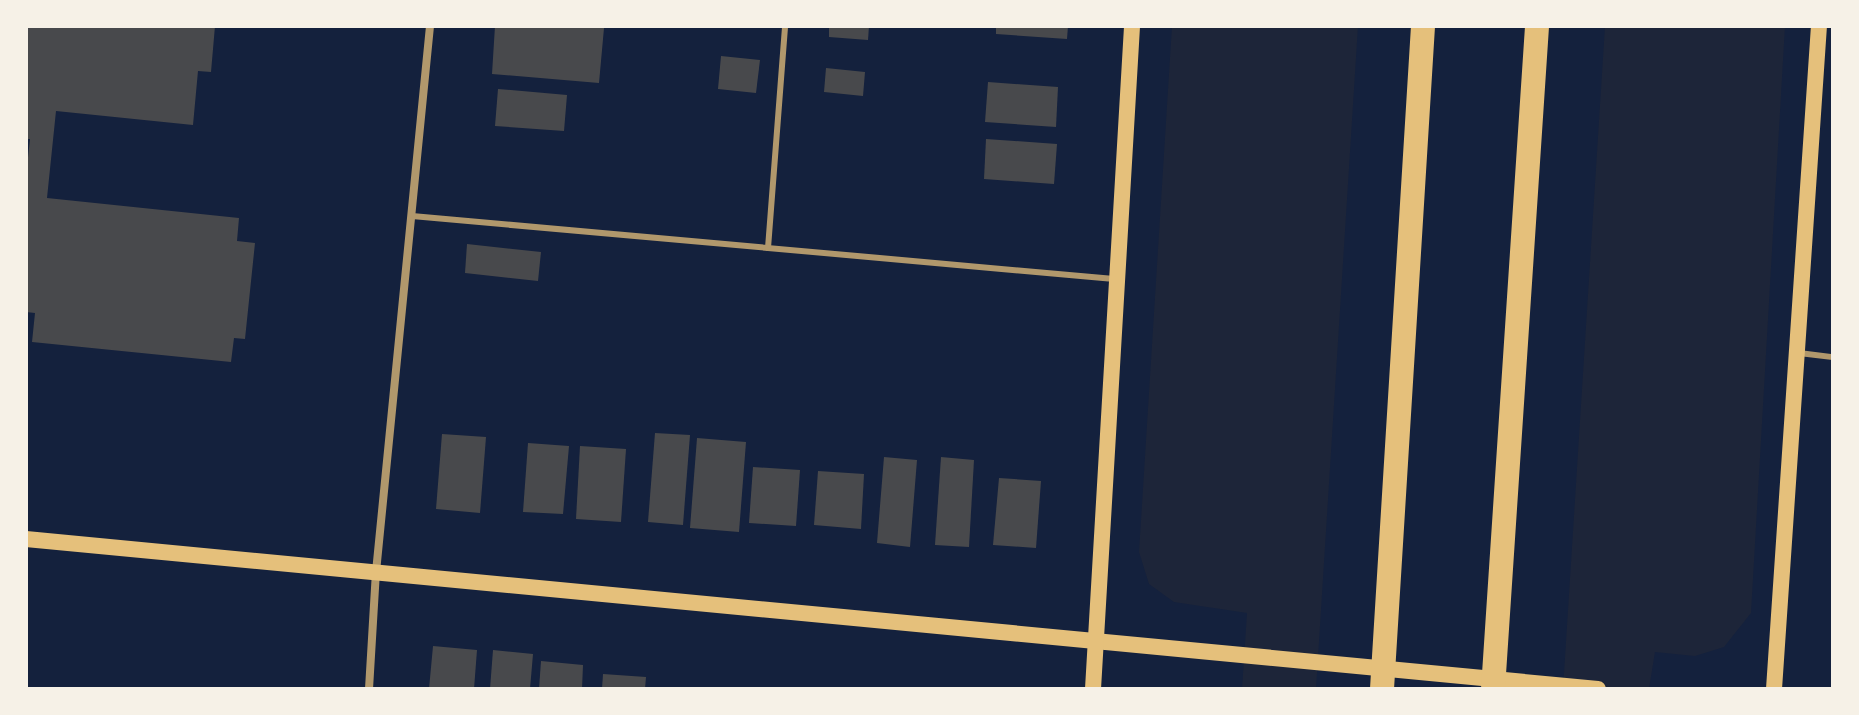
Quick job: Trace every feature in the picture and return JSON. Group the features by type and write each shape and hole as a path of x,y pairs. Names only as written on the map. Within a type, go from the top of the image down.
{"highway":[{"path":"1382,689 1423,26"},
{"path":"1493,689 1537,26"}],"main road":[{"path":"1093,689 1132,26"},
{"path":"1774,689 1819,26"},
{"path":"26,539 1598,689"}],"street":[{"path":"369,689 376,572 430,26"}],"lane":[{"path":"768,248 785,26"},
{"path":"412,216 1118,279"},
{"path":"1799,353 1833,357"}],"shaded area":[{"path":"1172,26 1358,26 1316,689 1242,689 1247,613 1174,602 1149,584 1139,552"},
{"path":"1605,26 1785,26 1751,613 1724,647 1695,656 1655,652 1649,689 1563,689"}],"building":[{"path":"26,26 215,26 211,72 198,71 193,125 56,111 47,198 239,218 237,241 255,243 245,339 234,338 231,362 32,342 35,313 26,312 26,176 30,139 26,139"},
{"path":"495,26 604,28 599,83 492,74"},
{"path":"829,26 869,26 868,40 829,37"},
{"path":"996,26 1068,26 1067,39 996,34"},
{"path":"721,56 760,60 756,93 718,89"},
{"path":"826,68 865,72 863,96 824,92"},
{"path":"988,82 1058,87 1056,127 985,122"},
{"path":"498,89 567,95 564,131 495,126"},
{"path":"986,139 1057,144 1054,184 984,179"},
{"path":"467,244 541,252 538,281 465,273"},
{"path":"655,433 690,435 683,525 648,522"},
{"path":"442,434 486,437 480,513 436,509"},
{"path":"697,438 746,442 739,532 690,528"},
{"path":"528,443 569,446 563,514 523,512"},
{"path":"580,446 626,449 621,522 576,519"},
{"path":"884,457 917,460 910,547 877,543"},
{"path":"941,457 974,460 969,547 935,545"},
{"path":"753,467 800,470 796,526 749,523"},
{"path":"818,471 864,474 861,529 814,525"},
{"path":"999,478 1041,481 1036,548 993,545"},
{"path":"433,646 477,650 474,689 429,689"},
{"path":"493,650 533,654 530,689 490,689"},
{"path":"541,661 583,665 582,689 539,689"},
{"path":"603,674 646,677 645,689 602,689"}]}
